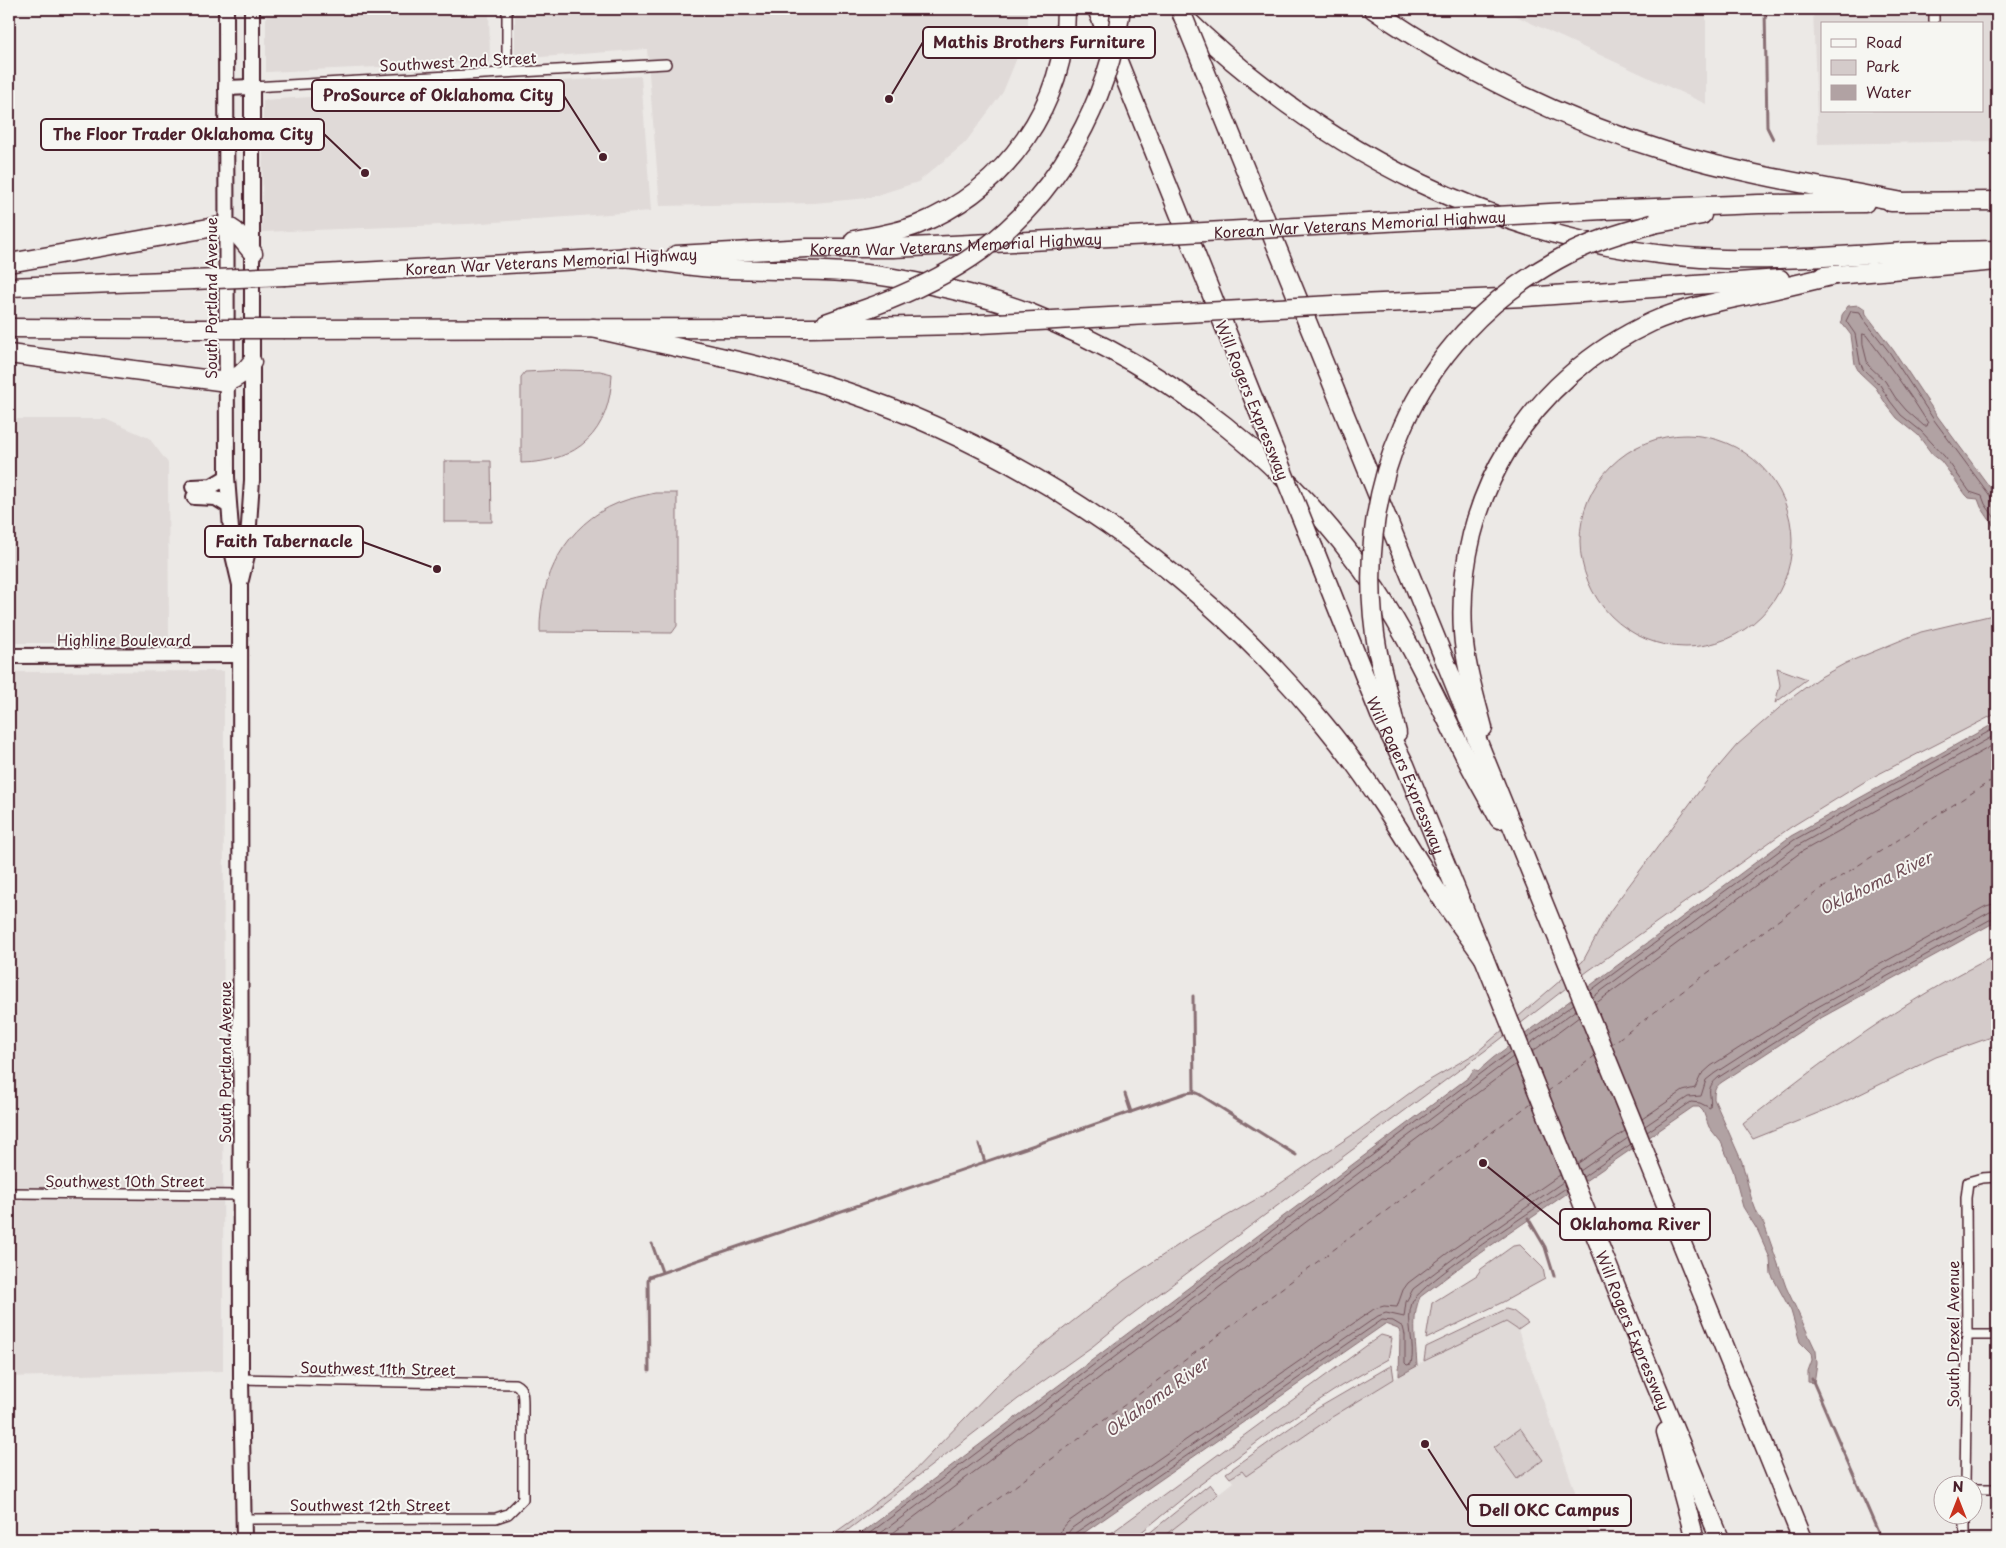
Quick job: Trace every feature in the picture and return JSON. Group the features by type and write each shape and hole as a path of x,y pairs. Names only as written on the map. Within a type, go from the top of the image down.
{"highway":[{"path":"807,248 892,234 916,225 954,207 991,179 1018,150 1043,111 1057,76 1065,32 1066,9"},
{"name":"Will Rogers Expressway","path":"1097,9 1380,715 1405,765 1646,1362 1720,1539"},
{"path":"811,328 913,290 982,250 1008,228 1048,184 1065,161 1091,113 1109,64 1118,31 1121,9"},
{"path":"1175,9 1210,43 1264,89 1342,141 1441,193 1472,206 1555,234 1625,249 1725,259 1776,259 1997,250"},
{"path":"1180,9 1802,1539"},
{"path":"1373,9 1418,38 1487,78 1557,111 1612,133 1669,152 1724,167 1902,202 1997,201"},
{"name":"Korean War Veterans Memorial Highway","path":"9,287 285,276 807,248 893,248 1603,210 1759,204 1902,202"},
{"path":"1405,765 1373,628 1370,589 1371,548 1375,512 1387,466 1396,440 1420,392 1452,346 1467,330 1522,282 1558,259 1609,238 1653,224 1759,204"},
{"path":"9,263 226,225 253,252"},
{"path":"624,258 728,269 845,271 891,277 942,287 1029,312 1083,336 1131,361 1203,408 1256,450 1300,495 1331,529 1373,585 1414,653 1463,752 1536,886"},
{"path":"9,328 811,328 961,325 1525,297 1835,275 1997,261"},
{"path":"1498,790 1468,668 1463,633 1462,607 1468,556 1480,506 1490,482 1515,436 1547,395 1593,356 1629,333 1684,310 1835,275"},
{"path":"593,328 758,365 873,401 984,450 1042,482 1094,515 1162,566 1220,614 1303,699 1345,750 1382,802 1436,888 1484,958"},
{"path":"9,354 226,382 236,379 246,371 252,362"},
{"path":"1646,1362 1695,1539"}],"main road":[{"name":"South Portland Avenue","path":"226,9 227,477 233,555 240,586"},
{"name":"South Portland Avenue","path":"244,1539 240,1195 240,586 246,555 250,516 253,252 252,9"},
{"path":"226,88 252,87"},
{"path":"227,477 212,486 194,492 216,498 229,506"},
{"name":"Highline Boulevard","path":"9,656 240,655"}],"street":[{"path":"507,9 507,72"},
{"path":"1934,9 1934,21"},
{"name":"Southwest 2nd Street","path":"252,87 666,64"},
{"name":"South Drexel Avenue","path":"1965,1476 1966,1198 1968,1182 1982,1178 1997,1177"},
{"name":"Southwest 10th Street","path":"9,1193 240,1195"},
{"path":"1967,1335 1997,1335"},
{"name":"Southwest 11th Street","path":"241,1380 515,1384 520,1386 523,1392 523,1499 508,1514 496,1518"},
{"path":"1984,1489 1997,1489"},
{"name":"Southwest 12th Street","path":"244,1519 496,1518"},
{"path":"1965,1526 1965,1539"}],"shaded area":[{"path":"266,9 489,9 490,62 266,72"},
{"path":"515,9 1028,9 1028,31 1003,92 965,143 918,182 868,198 814,203 660,206 647,49 515,59"},
{"path":"1501,9 1706,9 1706,104"},
{"path":"1813,9 1997,9 1997,141 1818,144"},
{"path":"641,76 651,211 468,224 262,232 263,100"},
{"path":"9,419 105,419 149,438 168,463 169,643 9,643"},
{"path":"224,671 223,1371 9,1377 9,672"},
{"path":"1506,1322 1518,1330 1592,1539 1160,1539 1233,1482 1230,1478 1242,1471 1246,1476 1332,1417 1424,1361"}],"green space":[{"path":"600,371 612,374 610,395 605,413 597,428 587,440 574,450 559,457 521,463 521,377 525,372"},
{"path":"1676,435 1696,435 1717,439 1736,447 1761,466 1774,482 1784,500 1790,520 1792,541 1790,562 1784,582 1774,600 1761,616 1736,635 1717,643 1696,647 1676,647 1655,643 1636,635 1619,623 1604,608 1592,591 1584,572 1580,551 1580,531 1584,510 1592,491 1604,474 1619,459 1636,447 1655,439"},
{"path":"444,461 491,461 492,522 444,522"},
{"path":"655,493 677,493 677,626 672,633 540,632 544,592 559,555 570,539 584,524 600,512 623,501"},
{"path":"1997,614 1997,713 1869,779 1791,827 1588,971 1498,1041 1127,1318 1093,1346 1018,1399 844,1533 835,1539 826,1539 908,1477 993,1389 1031,1354 1124,1281 1192,1236 1262,1196 1355,1133 1418,1087 1476,1053 1583,961 1610,911 1709,778 1737,745 1786,702 1817,679 1846,663 1921,632"},
{"path":"1777,668 1807,679 1775,703 1780,685"},
{"path":"1997,955 1997,1035 1936,1057 1838,1105 1753,1139 1743,1124 1834,1054 1897,1011 1963,972"},
{"path":"1520,1245 1543,1268 1545,1279 1503,1302 1426,1339 1432,1303 1477,1275 1481,1269 1513,1246"},
{"path":"1506,1309 1513,1311 1528,1323 1518,1330 1506,1322 1424,1361 1426,1347"},
{"path":"1381,1335 1392,1338 1388,1359 1341,1386 1274,1430 1198,1486 1133,1539 1103,1539"},
{"path":"1392,1365 1394,1379 1332,1417 1246,1476 1242,1471 1230,1478 1226,1473 1318,1408"},
{"path":"1520,1428 1543,1460 1517,1479 1494,1447"},
{"path":"1210,1484 1218,1494 1160,1539 1142,1539"}],"water":[{"path":"1859,305 1865,309 1866,314 1894,351 1938,417 1997,497 1997,531 1981,507 1978,499 1969,498 1966,495 1941,461 1932,454 1918,435 1897,418 1876,388 1859,372 1855,364 1851,335 1841,322 1842,315 1848,306"},
{"name":"Oklahoma River","path":"1997,722 1997,921 1819,1019 1716,1087 1714,1099 1742,1162 1757,1213 1764,1224 1786,1287 1816,1351 1817,1363 1814,1383 1808,1382 1808,1371 1812,1360 1811,1353 1800,1342 1791,1311 1771,1274 1770,1258 1758,1231 1743,1207 1733,1170 1721,1142 1709,1127 1703,1111 1699,1107 1693,1107 1464,1264 1420,1297 1415,1322 1417,1366 1399,1376 1400,1332 1398,1329 1385,1324 1075,1539 854,1539 1469,1077 1474,1069 1478,1071 1791,836"}],"waterway":[{"path":"1765,9 1767,127 1773,139"},
{"path":"1193,996 1194,1092"},
{"path":"649,1371 649,1277 1186,1093 1194,1092 1199,1094 1296,1155"},
{"path":"1125,1094 1131,1112"},
{"path":"979,1144 985,1162"},
{"path":"1528,1218 1545,1247 1554,1276"},
{"path":"652,1244 662,1272"},
{"path":"1812,1379 1881,1539"}],"ferry route":[{"path":"1609,1046 1818,891 1997,777"},
{"path":"1547,1092 1596,1055"},
{"path":"944,1539 1534,1101"}],"place":[{"name":"Mathis Brothers Furniture","path":"889,99"},
{"name":"ProSource of Oklahoma City","path":"603,157"},
{"name":"The Floor Trader Oklahoma City","path":"365,173"},
{"name":"Faith Tabernacle","path":"437,569"},
{"name":"Oklahoma River","path":"1483,1163"},
{"name":"Dell OKC Campus","path":"1425,1444"}]}
